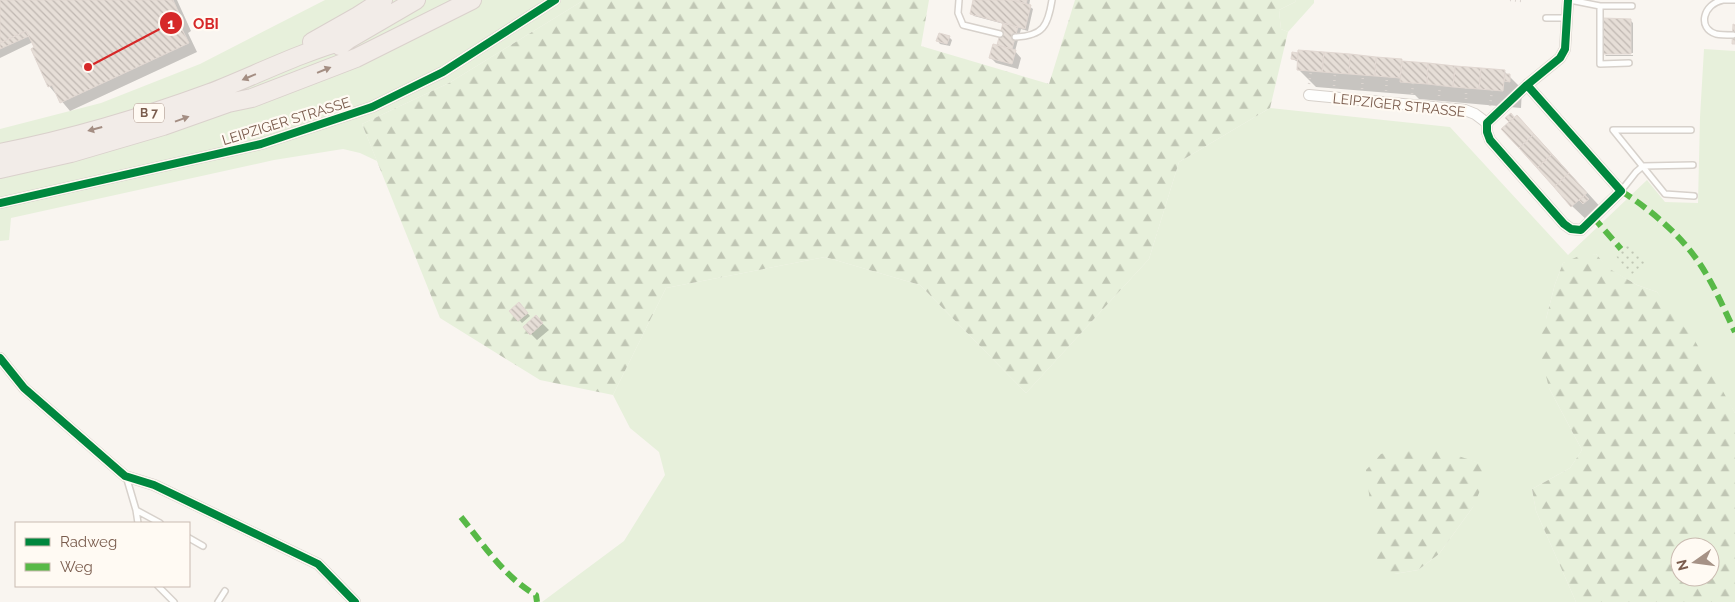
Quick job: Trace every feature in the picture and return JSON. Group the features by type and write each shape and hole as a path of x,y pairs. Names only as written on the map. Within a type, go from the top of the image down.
{"highway":[{"path":"294,58 310,44 383,0"},
{"name":"B 7","path":"0,169 71,153 131,136 228,103 245,92 332,52 349,39 416,0"},
{"path":"228,103 252,98 356,58 472,0"},
{"name":"B 7","path":"0,152 61,139 165,108 208,93 294,58 349,39"}],"street":[{"name":"LEIPZIGER STRASSE","path":"0,203 261,144 372,106 443,72 555,0"},
{"path":"1527,85 1621,191 1581,230 1571,229 1564,224 1490,140 1487,132 1487,123 1527,85 1560,58 1565,49 1569,0"},
{"name":"LEIPZIGER STRASSE","path":"1309,95 1465,110 1475,114 1487,123"},
{"path":"0,358 24,388 125,476 154,485 318,564 355,602"}],"lane":[{"path":"959,0 958,13 963,25 1000,34"},
{"path":"1015,37 1030,37 1040,32 1050,14 1052,0"},
{"path":"1569,0 1600,6 1632,6"},
{"path":"1733,35 1717,34 1711,31 1706,24 1704,16 1708,8 1715,1 1735,0"},
{"path":"1600,6 1600,64 1629,63"},
{"path":"1546,18 1568,18"},
{"path":"1691,130 1613,130 1666,194 1694,196"},
{"path":"1621,191 1643,166 1692,166"},
{"path":"125,476 138,522"},
{"path":"136,510 158,522"},
{"path":"190,539 203,546"},
{"path":"159,587 174,602"},
{"path":"218,602 226,591"}],"path":[{"path":"1510,0 1522,1"}],"green space":[{"path":"325,0 584,0 449,83 362,124 377,161 360,153 343,149 274,160 11,218 9,240 0,241 0,129 101,103 200,64"},
{"path":"584,0 929,0 921,46 1049,84 1075,0 1296,0 1279,10 1281,29 1288,32 1270,108 1179,162 1149,259 1026,393 920,285 825,257 666,288 613,395 540,380 440,318 362,124 449,83"},
{"path":"1296,0 1314,0 1314,3 1288,32 1281,29 1279,10"},
{"path":"1704,49 1735,51 1735,413 1657,292 1637,285 1607,268 1596,254 1563,263 1555,284 1546,319 1549,388 1582,450 1570,468 1532,489 1536,511 1576,602 542,602 624,541 665,475 659,452 630,428 613,395 666,288 825,257 920,285 1026,393 1149,259 1179,162 1270,108 1450,127 1568,255 1647,180 1665,202 1698,203","holes":["1459,457 1479,463 1473,507 1439,554 1418,570 1394,574"]},
{"path":"1628,243 1645,263 1631,275 1615,255"},
{"path":"1596,254 1608,268 1637,285 1657,292 1695,341 1735,413 1735,602 1576,602 1536,511 1532,489 1570,468 1582,450 1549,388 1534,327 1546,319 1555,284 1563,263 1579,256"},
{"path":"1409,446 1436,449 1480,463 1485,479 1473,507 1439,554 1418,570 1394,574 1378,566 1366,470 1381,454"}],"building":[{"path":"0,0 173,0 183,22 179,23 189,43 60,103 52,85 48,87 31,49 34,47 26,31 0,43"},
{"path":"973,0 1012,0 1031,5 1025,29 970,14"},
{"path":"1012,0 1027,0 1026,4"},
{"path":"1603,18 1631,19 1631,54 1602,54"},
{"path":"1003,23 1018,27 1012,49 997,45"},
{"path":"1733,24 1735,25 1735,44 1732,44"},
{"path":"26,31 29,36 0,49 0,43"},
{"path":"939,33 950,36 947,44 936,41"},
{"path":"993,44 1016,50 1012,64 989,58"},
{"path":"1298,50 1324,52 1322,72 1297,70"},
{"path":"1292,52 1298,53 1297,60 1291,59"},
{"path":"1324,52 1350,54 1349,74 1322,72"},
{"path":"1350,54 1376,57 1375,76 1349,74"},
{"path":"1376,57 1402,59 1400,78 1375,76"},
{"path":"1402,61 1428,63 1427,84 1400,82"},
{"path":"1428,63 1455,66 1453,87 1427,84"},
{"path":"1455,66 1481,68 1479,89 1453,87"},
{"path":"1481,68 1505,70 1503,91 1479,89"},
{"path":"1505,74 1510,74 1510,82 1504,81"},
{"path":"1511,113 1514,117 1509,122 1505,118"},
{"path":"1517,115 1534,134 1519,148 1501,129"},
{"path":"1534,134 1552,154 1537,168 1519,148"},
{"path":"1552,154 1569,173 1554,187 1537,168"},
{"path":"1569,173 1587,193 1571,207 1554,187"},
{"path":"1585,195 1589,199 1583,204 1579,200"},
{"path":"519,302 528,313 518,321 509,311"},
{"path":"536,315 543,323 530,335 523,327"}],"marked path":[{"path":"1621,191 1641,205 1680,238 1707,275 1735,332"},
{"path":"1593,217 1621,249"},
{"path":"461,517 504,570 536,595 537,602"}],"cycle path":[{"path":"0,203 261,144 372,107 443,72 555,0"},
{"path":"1527,85 1621,191 1581,230 1571,229 1564,224 1490,140 1487,132 1487,123 1527,85 1560,58 1565,49 1568,0"},
{"path":"0,358 24,388 125,476 154,485 318,564 355,602"}],"place":[{"name":"OBI","path":"88,67"}]}
